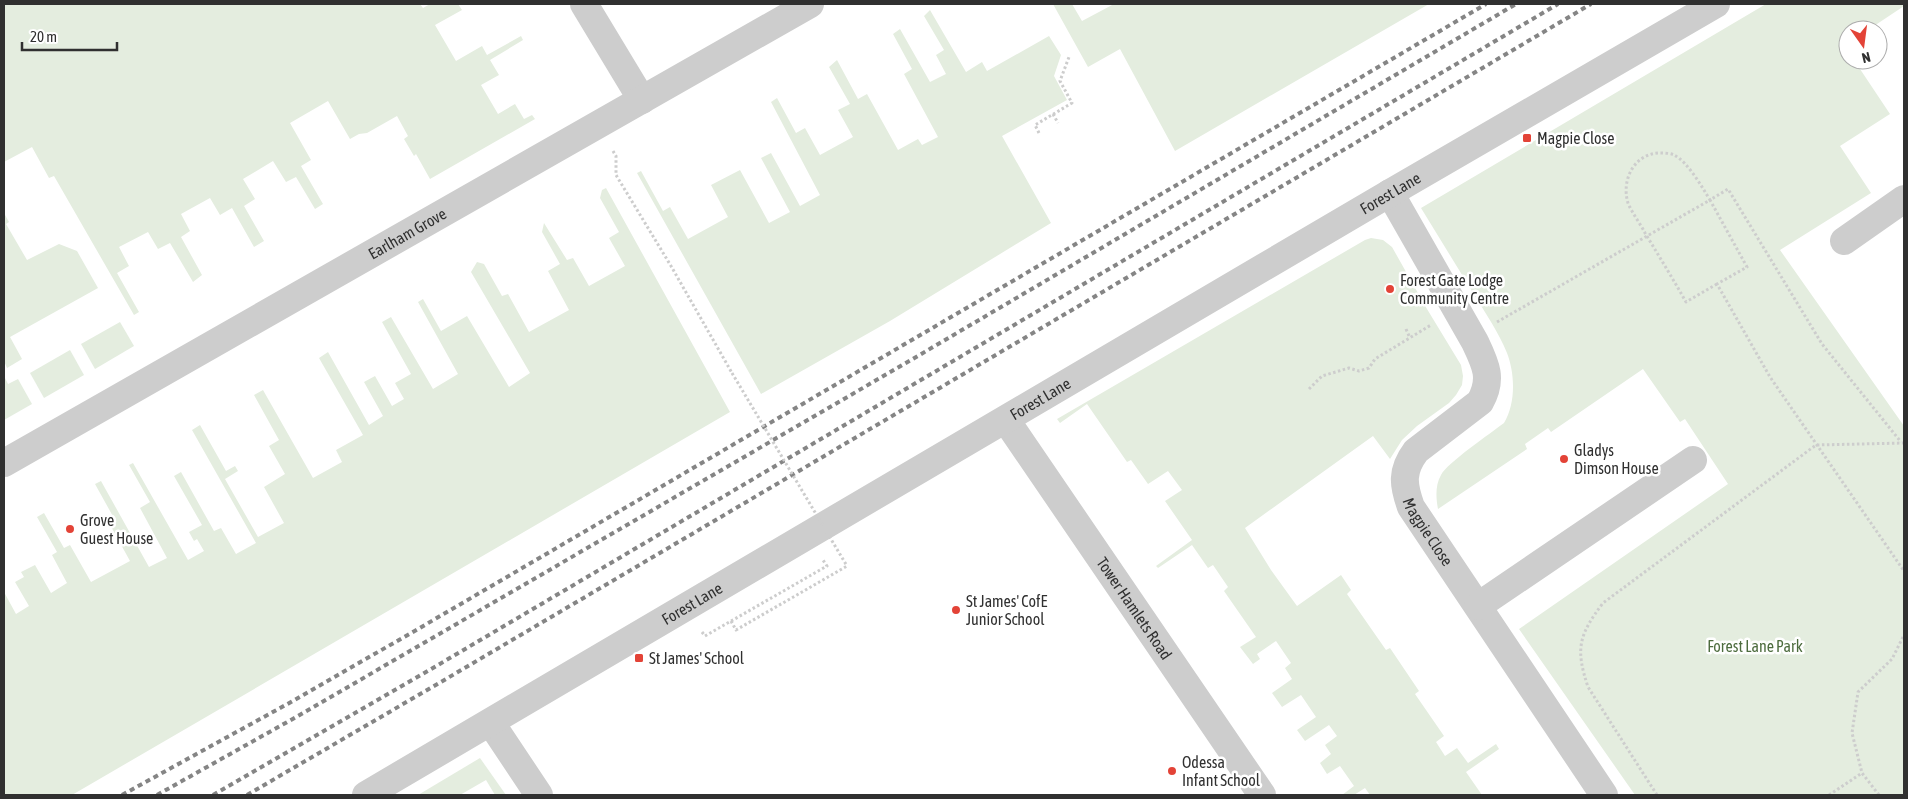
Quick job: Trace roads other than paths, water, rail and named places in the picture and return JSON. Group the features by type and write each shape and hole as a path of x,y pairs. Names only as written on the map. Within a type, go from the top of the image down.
{"street":[{"path":"584,4 642,100"},
{"name":"Earlham Grove","path":"4,462 810,4"},
{"name":"Forest Lane","path":"366,795 1390,193 1716,4"},
{"name":"Magpie Close","path":"1390,193 1472,336 1486,366 1486,391 1480,402 1416,451 1408,461 1405,474 1405,490 1411,507 1604,795"},
{"path":"1844,241 1904,198"},
{"name":"Tower Hamlets Road","path":"1006,420 1262,795"},
{"path":"1478,606 1694,460"},
{"path":"490,723 539,795"}],"railway":[{"path":"122,795 291,702 418,629 1486,4"},
{"path":"157,795 298,716 911,360 1516,4"},
{"path":"213,795 438,665 1558,4"},
{"path":"247,795 1591,4"}],"place":[{"name":"Magpie Close","path":"1527,138"},
{"name":"Forest Gate Lodge Community Centre","path":"1390,289"},
{"name":"Gladys Dimson House","path":"1564,459"},
{"name":"Grove Guest House","path":"70,529"},
{"name":"St James' CofE Junior School","path":"956,610"},
{"name":"St James' School","path":"639,658"},
{"name":"Odessa Infant School","path":"1172,771"}],"park label":[{"name":"Forest Lane Park","path":"1755,646"}]}
